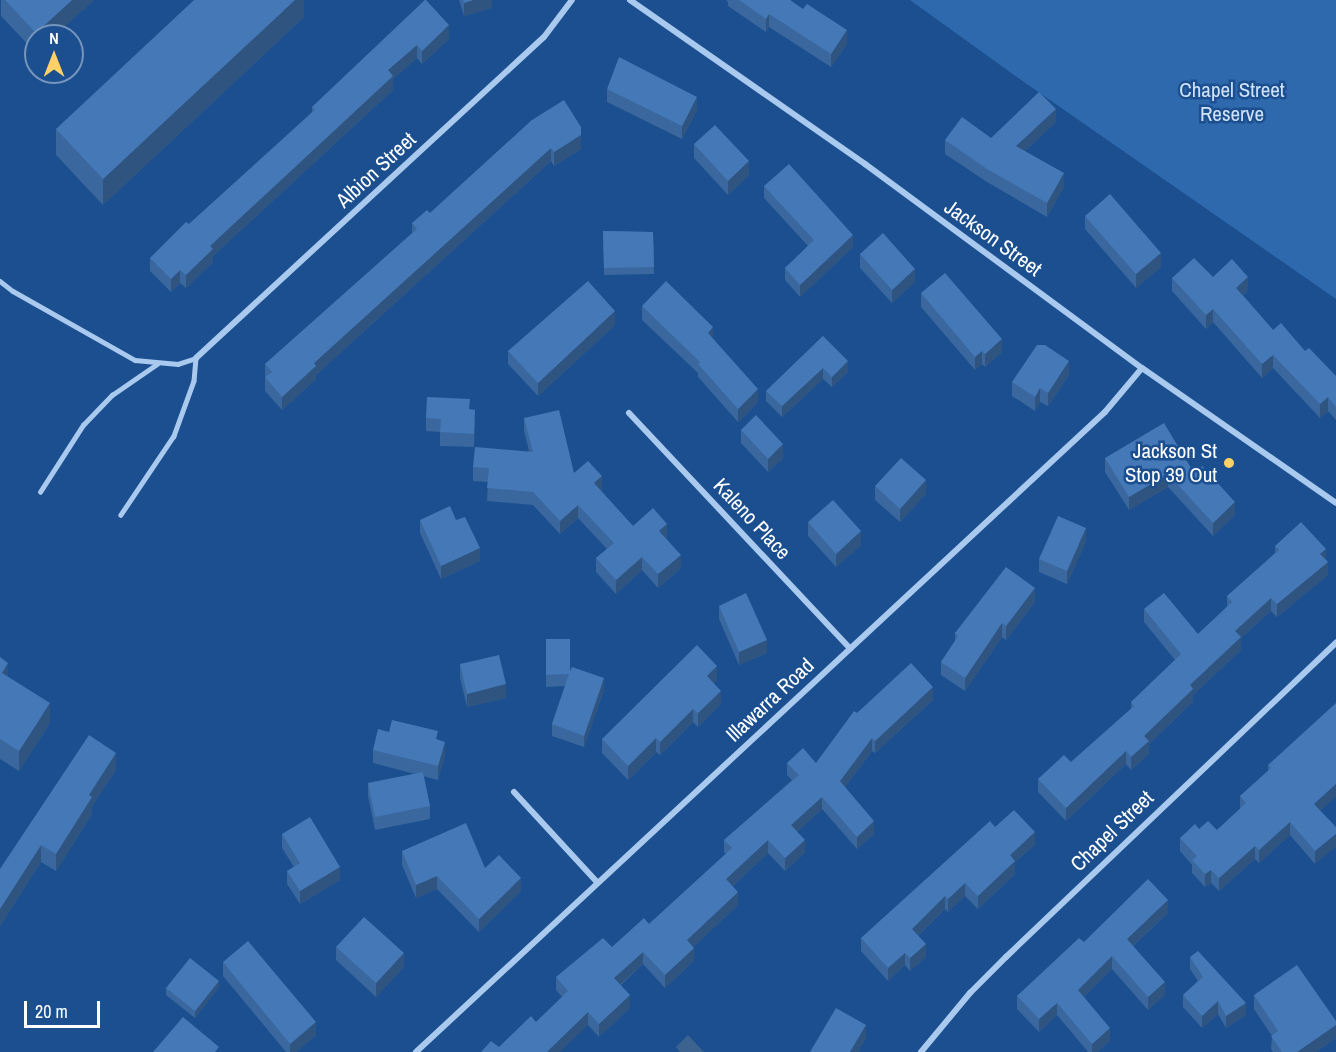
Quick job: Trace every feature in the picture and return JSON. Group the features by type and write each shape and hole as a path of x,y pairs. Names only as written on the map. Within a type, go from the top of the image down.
{"street":[{"name":"Albion Street","path":"196,358 544,37 572,0"},
{"name":"Jackson Street","path":"630,0 865,164 1142,368 1336,503"},
{"name":"Illawarra Road","path":"416,1052 1105,412 1142,368"},
{"name":"Kaleno Place","path":"629,413 850,648"},
{"name":"Chapel Street","path":"921,1052 969,993 1336,643"},
{"path":"514,792 597,882"}],"lane":[{"path":"0,281 13,291 135,360 157,364 178,364 196,358 194,381 174,436 121,516"},
{"path":"40,492 83,425 112,395 157,364"}],"green space":[{"name":"Chapel Street Reserve","path":"910,0 1336,0 1336,299 1014,75"}],"shaded area":[{"path":"688,1035 704,1052 680,1052 676,1047"}],"building":[{"path":"5,0 72,0 46,24 28,24"},
{"path":"194,0 295,0 103,179 56,129"},
{"path":"425,0 449,25 422,51 417,45 388,70 393,76 210,246 213,249 186,275 180,270 171,279 150,258 186,222 189,224 315,110 312,107"},
{"path":"739,0 790,0 803,9 807,4 847,30 831,54 769,14 766,19"},
{"path":"619,57 697,97 682,126 607,89"},
{"path":"1039,92 1056,109 1016,146 1064,173 1047,203 987,169 945,140 962,117 991,138"},
{"path":"564,100 581,127 581,135 554,152 551,148 314,363 316,366 282,397 265,377 272,372 265,364 417,229 412,223 427,210 430,213 532,120"},
{"path":"715,125 749,161 728,181 694,144"},
{"path":"789,164 853,235 800,285 785,268 814,240 764,186"},
{"path":"1110,194 1161,253 1136,274 1085,216"},
{"path":"603,231 653,232 654,267 604,268"},
{"path":"883,233 915,269 892,290 860,254"},
{"path":"1194,258 1213,277 1232,259 1248,277 1236,288 1273,330 1281,323 1305,351 1309,348 1336,376 1336,407 1328,397 1320,404 1273,355 1262,364 1213,309 1206,315 1172,278"},
{"path":"945,273 1002,339 985,354 982,351 975,357 921,293"},
{"path":"588,281 615,311 538,383 508,351"},
{"path":"666,281 713,327 708,333 758,389 738,409 698,364 700,362 642,306"},
{"path":"823,336 848,361 832,377 823,368 782,406 766,391"},
{"path":"1037,345 1045,345 1069,361 1048,393 1040,388 1035,397 1012,382"},
{"path":"427,397 470,399 469,409 475,410 474,434 440,432 441,419 426,418"},
{"path":"559,410 574,473 588,461 602,476 594,483 633,526 653,508 667,524 659,531 681,555 658,574 642,557 616,580 596,558 614,543 578,505 560,521 533,492 487,488 489,468 473,467 475,447 533,452 524,418"},
{"path":"756,415 783,444 768,459 741,430"},
{"path":"1164,423 1194,473 1202,466 1235,502 1213,523 1168,474 1129,497 1105,458"},
{"path":"901,458 926,480 900,509 875,486"},
{"path":"833,500 861,531 836,554 808,522"},
{"path":"450,506 456,520 465,517 480,548 441,566 420,520"},
{"path":"1058,516 1086,528 1067,571 1039,559"},
{"path":"1301,522 1326,549 1320,554 1328,562 1277,604 1271,598 1235,631 1241,637 1190,685 1193,689 1144,736 1149,741 1131,757 1126,751 1066,808 1038,779 1064,755 1071,762 1134,706 1131,702 1181,654 1144,609 1164,593 1198,634 1232,602 1227,596 1279,550 1275,546"},
{"path":"1006,567 1035,588 1006,626 1002,623 965,678 941,662 958,636 955,633"},
{"path":"746,593 767,640 739,652 719,606"},
{"path":"546,639 570,639 570,671 572,667 604,678 584,736 552,724 569,674 546,675"},
{"path":"697,645 717,666 707,676 721,691 698,713 693,709 660,742 656,738 628,766 602,739"},
{"path":"499,655 506,684 467,694 460,664"},
{"path":"0,657 8,663 2,673 50,703 19,751 0,739"},
{"path":"911,663 933,687 875,741 872,738 840,781 874,821 857,837 822,797 791,825 805,840 785,858 768,840 726,879 738,892 687,940 694,948 665,975 643,952 614,978 630,995 599,1024 588,1012 547,1052 481,1052 491,1041 499,1047 531,1016 536,1022 568,991 556,977 603,938 612,947 644,918 649,924 732,848 724,840 799,775 787,763 803,748 816,763 854,711 857,713"},
{"path":"1336,703 1336,784 1314,804 1336,827 1336,834 1315,851 1290,822 1259,850 1255,846 1219,878 1211,870 1205,874 1192,860 1197,856 1180,838 1195,824 1199,829 1208,821 1217,830 1246,803 1240,796 1271,768 1268,765"},
{"path":"392,720 438,731 436,739 445,742 438,766 373,750 378,729 389,732"},
{"path":"89,735 116,753 89,795 92,797 56,854 41,845 0,909 0,869"},
{"path":"423,772 430,806 375,817 368,783"},
{"path":"1014,810 1035,832 1010,855 1015,861 978,896 965,883 948,899 945,896 912,929 926,944 910,958 905,953 888,968 861,938 990,821 995,827"},
{"path":"310,817 340,867 300,891 287,871 300,863 282,834"},
{"path":"466,823 485,868 499,855 521,878 479,919 437,876 416,885 402,851"},
{"path":"1148,879 1168,900 1127,939 1165,982 1148,997 1112,956 1078,990 1110,1028 1092,1044 1057,1003 1039,1019 1017,996 1079,938 1084,942"},
{"path":"364,917 404,953 376,983 336,947"},
{"path":"248,941 316,1022 290,1044 223,962"},
{"path":"1198,951 1246,1003 1226,1016 1218,1001 1202,1016 1183,995 1203,977 1190,957"},
{"path":"190,958 219,981 195,1011 166,988"},
{"path":"1297,965 1336,1021 1336,1025 1297,1052 1282,1052 1271,1036 1278,1031 1254,995"},
{"path":"836,1008 866,1025 850,1052 810,1052"},
{"path":"183,1017 219,1047 215,1052 153,1052"}],"place":[{"name":"Jackson St Stop 39 Out","path":"1229,463"}]}
